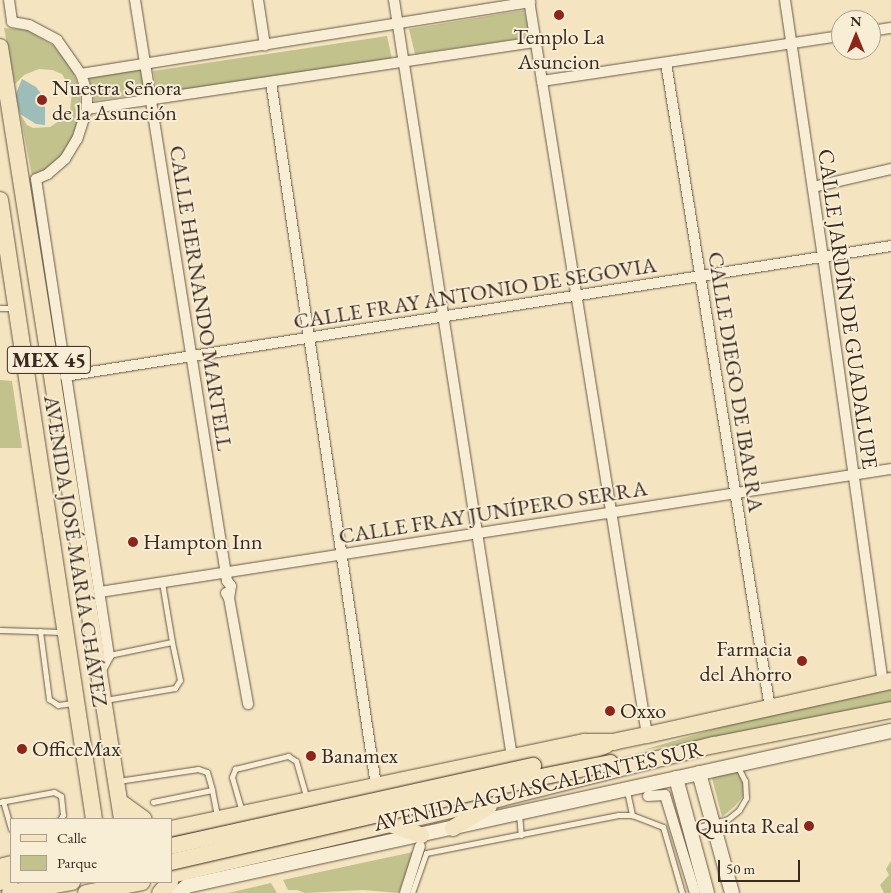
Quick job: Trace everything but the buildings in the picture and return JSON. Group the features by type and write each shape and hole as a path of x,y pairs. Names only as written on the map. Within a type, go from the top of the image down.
{"main road":[{"name":"AVENIDA JOSÉ MARÍA CHÁVEZ","path":"0,47 122,818"},
{"name":"AVENIDA JOSÉ MARÍA CHÁVEZ","path":"0,200 8,308 66,632 91,816"},
{"name":"AVENIDA AGUASCALIENTES SUR","path":"172,830 376,784 584,742 613,742 887,682"},
{"name":"AVENIDA AGUASCALIENTES SUR","path":"172,862 521,781 891,710"},
{"name":"AVENIDA AGUASCALIENTES SUR","path":"172,846 533,766 588,753 613,742"},
{"name":"AVENIDA AGUASCALIENTES SUR","path":"172,875 193,877 263,854 714,745"},
{"path":"453,828 501,798"},
{"path":"120,802 142,818"},
{"path":"263,854 254,847 249,829 259,816 275,806"},
{"path":"390,824 422,845"},
{"path":"172,881 193,877"},
{"path":"10,893 66,883"},
{"path":"160,893 169,883"},
{"path":"86,893 104,888 136,885"}],"street":[{"name":"AVENIDA JOSÉ MARÍA CHÁVEZ","path":"9,0 12,22 29,25 57,40 81,74 87,92 87,109 77,139 65,159 48,174 36,179 109,655 100,674"},
{"name":"CALLE HERNANDO MARTELL","path":"135,0 227,577 224,586 229,598 248,704"},
{"path":"258,0 265,44"},
{"path":"394,0 512,757"},
{"name":"CALLE JARDÍN DE GUADALUPE","path":"784,0 813,187 853,475 887,682"},
{"path":"81,74 529,1 647,735"},
{"path":"542,81 831,38"},
{"path":"87,109 536,42"},
{"name":"CALLE DIEGO DE IBARRA","path":"666,62 770,708"},
{"path":"272,82 376,784"},
{"path":"813,187 891,169"},
{"name":"CALLE FRAY ANTONIO DE SEGOVIA","path":"66,376 891,246"},
{"name":"CALLE FRAY JUNÍPERO SERRA","path":"100,592 162,582 227,577 342,554 891,469"},
{"name":"AVENIDA AGUASCALIENTES SUR","path":"193,877 422,845 453,828 626,788 891,731"},
{"path":"699,773 732,893"},
{"path":"676,778 689,829 698,892"},
{"path":"648,796 665,795 698,892"},
{"path":"405,893 422,845"},
{"path":"178,893 187,886 193,877"}],"lane":[{"path":"103,701 175,688 180,680 162,582"},
{"path":"0,630 66,632"},
{"path":"40,631 49,699 58,705 76,703"},
{"path":"109,655 172,642"},
{"path":"242,814 232,777 235,769 288,756 296,761 307,800"},
{"path":"689,829 728,819 739,810 746,798 745,781 737,765"},
{"path":"115,782 198,769 207,772 218,819"},
{"path":"626,788 632,815"},
{"path":"154,802 212,790"},
{"path":"10,826 2,801 54,792 61,796 63,815 61,818"},
{"path":"519,813 521,835"},
{"path":"412,893 422,845 521,835 618,815 632,815 663,827 682,893"}],"green space":[{"path":"524,10 530,37 415,54 409,29"},
{"path":"4,28 27,30 54,46 72,69 79,88 81,109 74,135 64,155 46,170 32,176 20,114 27,125 33,128 50,127 65,117 70,110 72,93 62,74 52,70 39,69 24,75 15,84"},
{"path":"387,36 392,59 157,94 153,71"},
{"path":"140,69 146,93 94,101 89,78"},
{"path":"0,380 12,381 22,448 0,448"},
{"path":"891,688 891,702 751,733 643,750 748,719"},
{"path":"737,771 743,783 744,795 722,817 712,778"},
{"path":"413,852 399,893 363,890 305,893 297,890 288,890 283,880"},
{"path":"891,861 891,893 884,893 880,885 889,875 886,869"},
{"path":"271,883 277,893 228,893"}],"water":[{"path":"22,79 36,87 42,95 45,104 45,125 36,124 20,114 15,96"}],"place":[{"name":"Templo La Asuncion","path":"559,15"},
{"name":"Nuestra Señora de la Asunción","path":"42,100"},
{"name":"Hampton Inn","path":"133,542"},
{"name":"Farmacia del Ahorro","path":"802,661"},
{"name":"Oxxo","path":"610,711"},
{"name":"OfficeMax","path":"22,749"},
{"name":"Banamex","path":"311,756"},
{"name":"Quinta Real","path":"809,826"}]}
